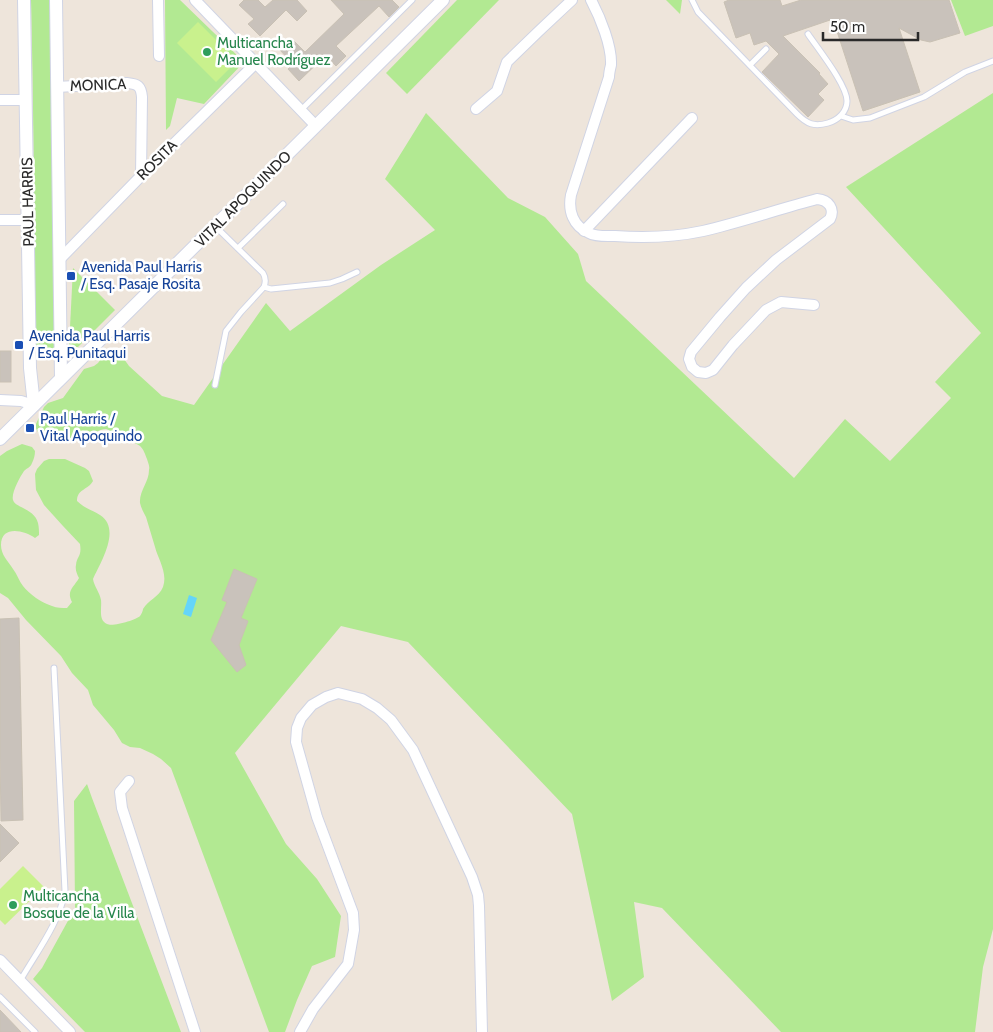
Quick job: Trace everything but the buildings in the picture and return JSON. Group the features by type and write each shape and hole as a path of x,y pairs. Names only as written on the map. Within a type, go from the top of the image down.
{"street":[{"name":"PAUL HARRIS","path":"24,0 30,368 34,405"},
{"name":"PAUL HARRIS","path":"56,0 61,378"},
{"path":"158,0 159,56"},
{"path":"195,0 316,126"},
{"name":"VITAL APOQUINDO","path":"0,439 443,0"},
{"path":"476,109 497,91 507,62 572,0"},
{"path":"591,0 604,32 611,63 609,77 570,202 570,209 575,222 584,231 593,235 631,237 678,235 702,231 822,199 831,207 832,215 830,220 776,260 746,288 691,352 689,359 692,367 698,372 706,373 713,370 733,345 766,310 781,302 814,305"},
{"name":"ROSITA","path":"60,259 256,63"},
{"name":"MONICA","path":"57,87 127,83 137,85 141,90 142,97 141,176"},
{"path":"0,100 26,100"},
{"path":"584,231 692,118"},
{"path":"0,220 28,220"},
{"path":"0,400 21,401 34,405"},
{"path":"300,1032 313,1009 348,964 354,930 353,914 317,817 296,742 297,728 301,718 312,705 338,693 362,699 377,708 402,733 413,750 472,877 478,895 479,906 482,1032"},
{"path":"129,781 120,792 122,808 195,1032"},
{"path":"0,960 70,1032"}],"lane":[{"path":"301,110 412,0"},
{"path":"692,0 698,12 804,121 814,125 834,122 846,109 845,92 808,34"},
{"path":"750,65 766,49"},
{"path":"841,116 853,120 870,118 924,97 964,72 993,61"},
{"path":"238,248 283,204"},
{"path":"214,385 226,331 266,283 266,277 263,273 215,226"},
{"path":"264,287 270,289 330,283 342,280 357,272"},
{"path":"20,981 58,917 63,902 54,668"},
{"path":"0,997 35,1032"}],"green space":[{"path":"31,0 50,0 55,353 36,354 33,89"},
{"path":"165,0 180,0 244,62 204,104 177,98 170,126 166,130"},
{"path":"457,0 499,0 407,94 386,73"},
{"path":"666,0 682,0 680,14"},
{"path":"951,0 993,0 993,26 965,36"},
{"name":"Multicancha Manuel Rodríguez","path":"198,22 237,61 216,82 177,43"},
{"path":"993,93 993,929 983,967 975,1032 781,1032 662,908 634,902 644,977 612,1001 572,814 408,642 341,626 235,753 286,844 317,879 341,916 335,957 312,966 285,1032 269,1032 171,768 153,754 122,743 114,730 93,705 88,690 72,673 61,656 26,620 8,598 0,593 0,456 22,444 32,447 35,451 30,466 20,477 13,500 14,503 29,511 36,518 39,535 35,538 19,531 9,532 5,534 1,545 3,555 26,589 32,595 54,607 67,608 72,602 70,592 79,578 76,567 80,554 80,544 44,505 36,490 35,474 44,461 49,459 65,459 89,471 93,481 79,494 77,501 100,515 106,521 109,529 107,546 93,579 100,597 102,620 107,624 114,625 138,618 145,606 161,590 164,582 162,566 140,503 149,469 144,452 138,445 106,429 78,439 66,441 48,440 41,436 35,426 44,407 48,403 63,398 84,369 94,366 104,356 109,355 115,355 124,359 129,366 162,396 194,405 266,303 290,331 381,265 435,230 385,179 426,113 508,198 545,217 578,254 586,281 794,478 845,419 890,461 951,398 935,382 981,333 846,187"},
{"path":"73,268 115,310 78,347 69,347"},
{"path":"87,784 181,1032 85,1032 33,979 42,968 75,908 74,801"},
{"name":"Multicancha Bosque de la Villa","path":"23,866 44,887 5,925 0,920 0,889"}],"water":[{"path":"189,595 197,598 191,617 183,614"}],"place":[{"name":"Multicancha Manuel Rodríguez","path":"207,52"},
{"name":"Avenida Paul Harris / Esq. Pasaje Rosita","path":"71,276"},
{"name":"Avenida Paul Harris / Esq. Punitaqui","path":"19,345"},
{"name":"Paul Harris / Vital Apoquindo","path":"30,428"},
{"name":"Multicancha Bosque de la Villa","path":"13,905"}]}
